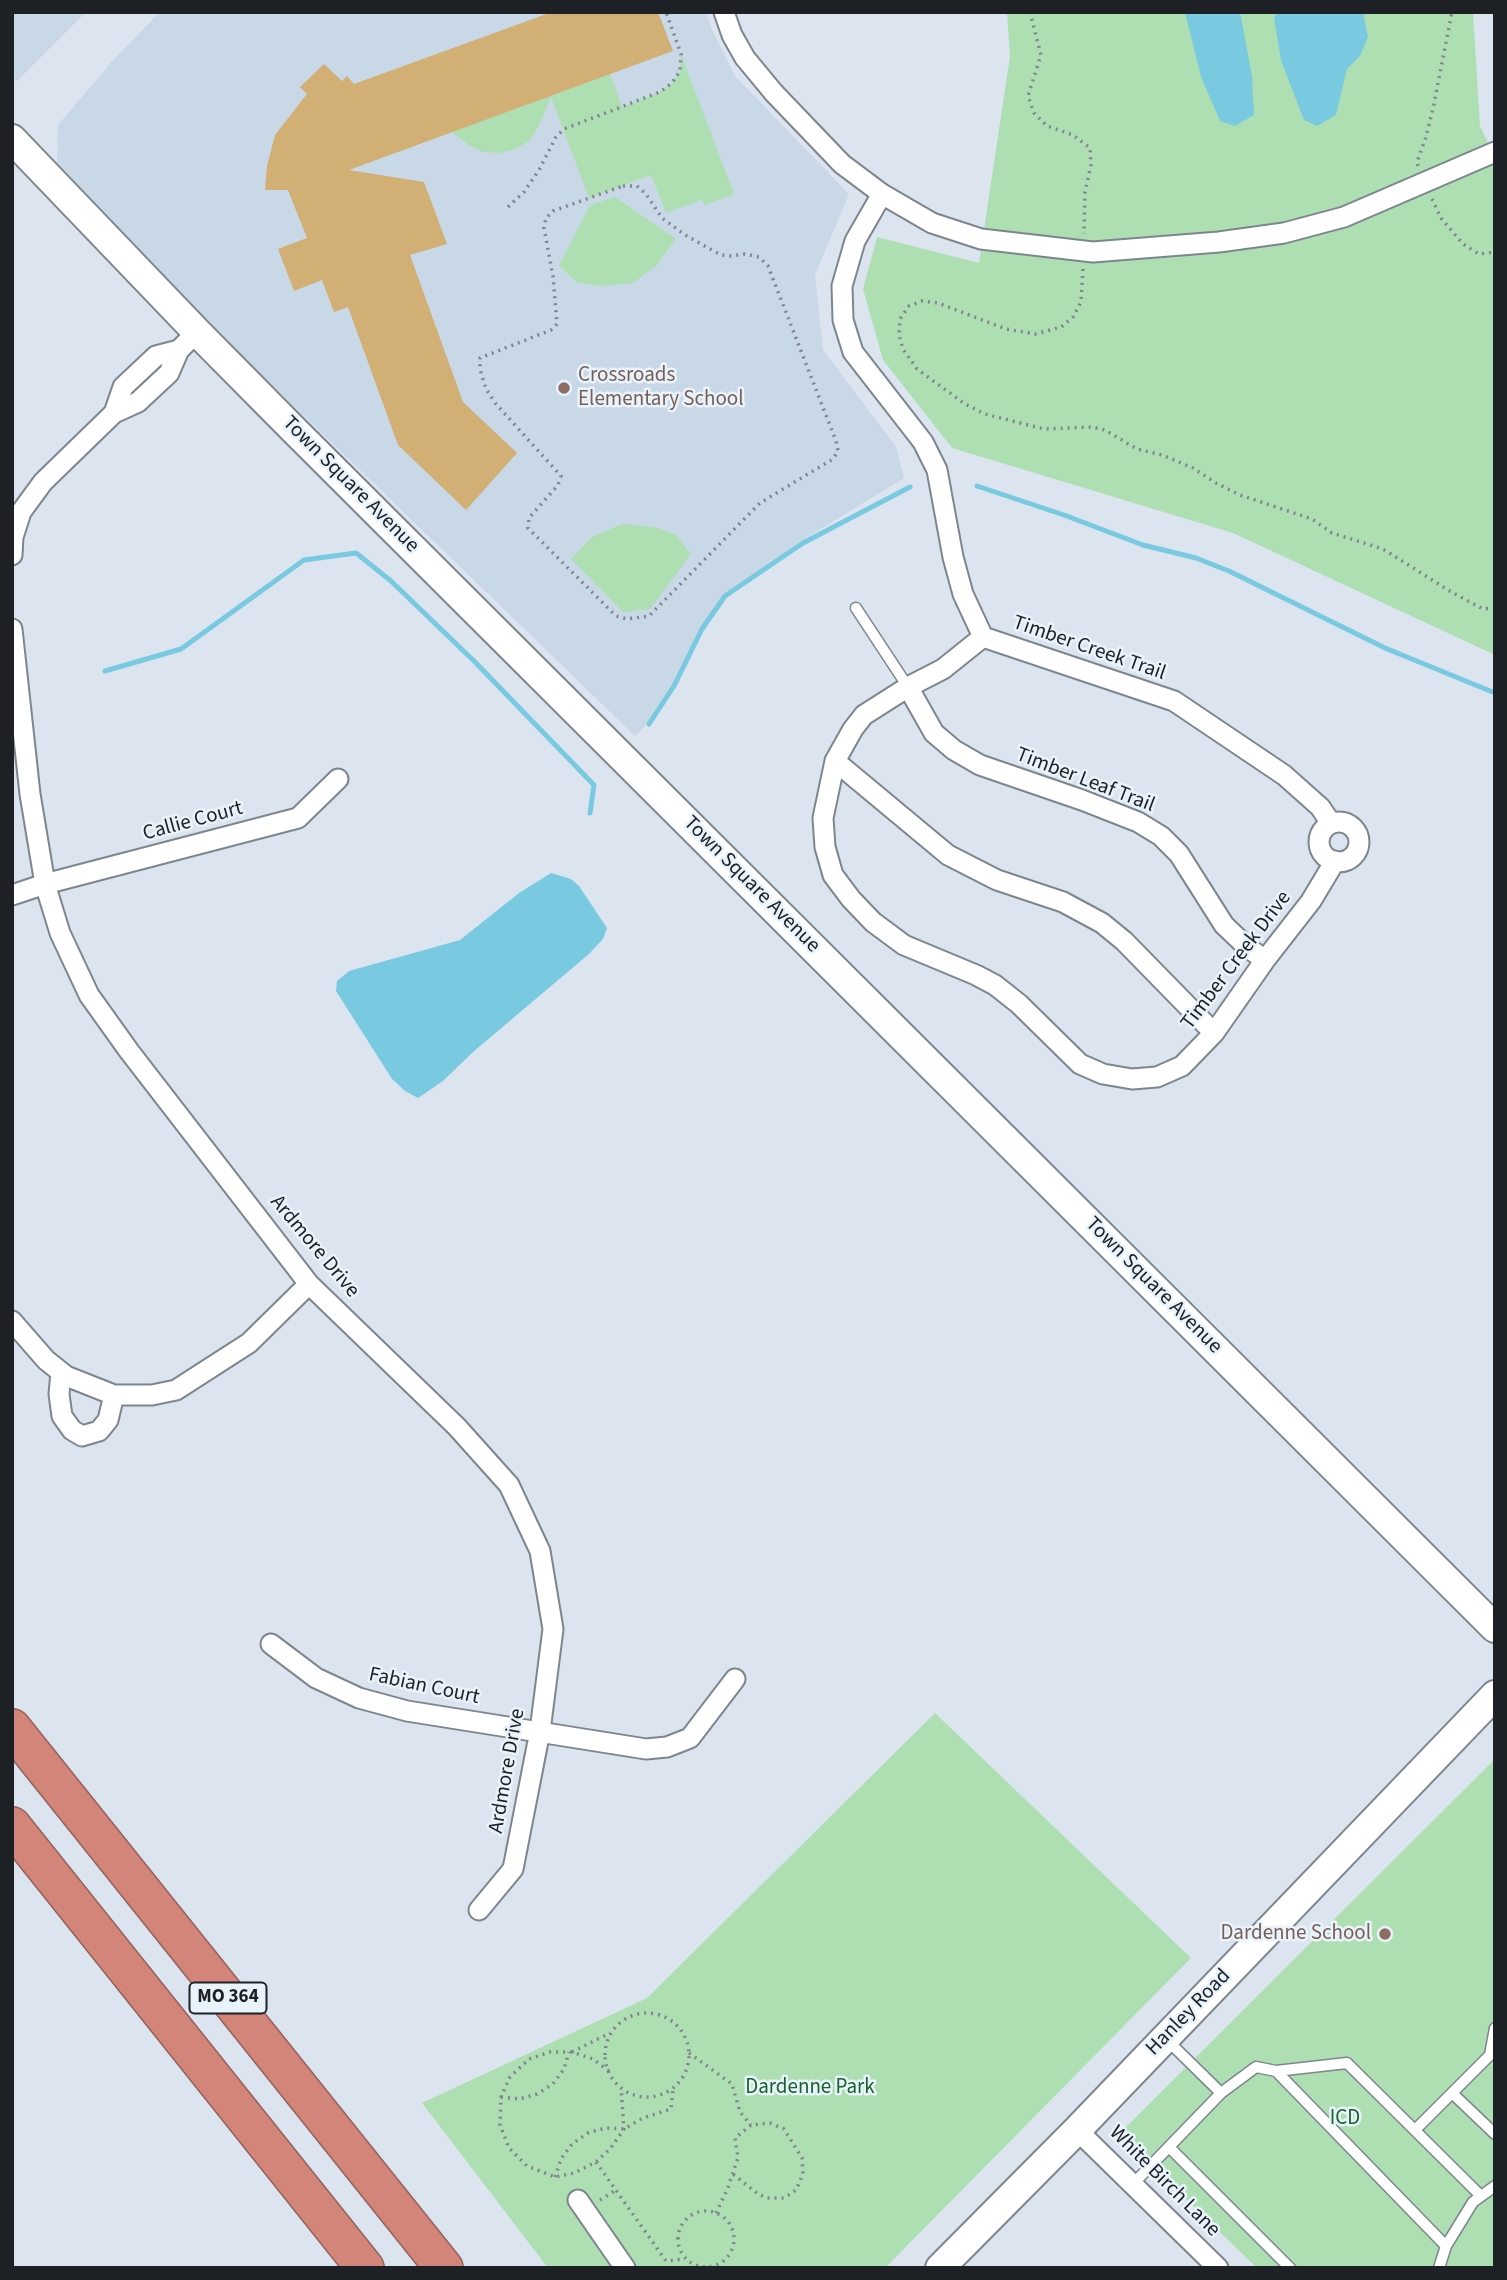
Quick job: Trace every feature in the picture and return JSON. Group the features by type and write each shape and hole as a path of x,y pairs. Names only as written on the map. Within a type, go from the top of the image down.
{"highway":[{"name":"MO 364","path":"12,1728 444,2268"},
{"name":"MO 364","path":"12,1826 365,2268"}],"main road":[{"name":"Town Square Avenue","path":"16,150 188,341 1495,1628"},
{"name":"Hanley Road","path":"940,2268 1077,2130 1495,1695"}],"street":[{"path":"724,12 732,35 746,58 774,93 842,164 882,194 932,223 981,239 1083,251 1219,242 1284,233 1344,217 1495,152"},
{"name":"Timber Creek Trail","path":"882,194 855,241 842,286 843,320 853,352 923,442 937,470 953,558 963,594 984,637 1174,701 1284,775 1320,807 1331,824 1337,822 1350,825 1358,834 1356,853 1345,861 1335,861"},
{"path":"12,555 17,509 114,413 138,402 169,373 188,341"},
{"name":"Ardmore Drive","path":"12,629 30,794 45,884 60,933 89,995 309,1284 457,1427 509,1485 540,1551 553,1629 540,1731 513,1869 479,1910"},
{"name":"Timber Creek Drive","path":"984,637 943,669 864,715 853,729 835,761 822,818 825,847 833,875 873,922 904,945 995,985 1080,1064 1103,1074 1132,1079 1157,1077 1182,1066 1214,1033 1265,960 1311,901 1335,861"},
{"name":"Timber Leaf Trail","path":"908,687 934,733 954,750 980,765 1138,822 1161,836 1180,854 1224,925 1265,960"},
{"path":"835,761 948,855 997,880 1062,902 1102,923 1124,941 1214,1033"},
{"name":"Callie Court","path":"12,895 298,818 338,779"},
{"path":"1331,824 1321,832 1320,846 1326,857 1335,861"},
{"path":"12,1321 46,1360 61,1372 114,1395 152,1395 176,1390 249,1343 309,1284"},
{"path":"61,1372 59,1394 62,1416 72,1430 82,1436 99,1431 108,1420 114,1395"},
{"name":"Fabian Court","path":"271,1644 316,1678 359,1698 407,1712 646,1749 667,1747 690,1738 735,1679"},
{"name":"White Birch Lane","path":"1077,2130 1218,2268"},
{"path":"578,2200 625,2268"}],"lane":[{"path":"856,608 908,687"},
{"path":"1415,2130 1490,2055 1495,2028"},
{"path":"1165,2038 1221,2093"},
{"path":"1133,2184 1221,2093 1256,2067 1276,2071 1347,2063 1481,2196"},
{"path":"1276,2071 1446,2246"},
{"path":"1452,2093 1495,2134"},
{"path":"1169,2147 1290,2268"},
{"path":"1442,2266 1446,2246 1473,2202 1495,2186"}],"path":[{"path":"508,207 524,192 556,137 564,129 660,92 672,83 680,71 681,54 666,12"},
{"path":"1030,12 1041,55 1028,96 1034,113 1047,126 1073,135 1090,148 1091,165 1085,192 1081,302 1073,317 1060,327 1035,334 1006,329 938,303 922,301 909,306 900,319 899,335 903,349 917,369 965,404 985,414 1044,429 1105,430 1137,449 1162,455 1193,468 1240,495 1312,519 1332,533 1382,549 1408,567 1483,609 1495,608"},
{"path":"1452,12 1433,109 1417,162 1441,218 1463,244 1479,254 1495,252"},
{"path":"623,186 637,186 646,194 662,218 685,236 721,255 732,257 746,254 759,257 768,266 838,451 833,460 760,503 649,616 627,619 616,616 528,528 529,518 558,485 561,476 496,404 483,380 480,358 551,330 557,324 553,276 544,228 545,218 553,211 623,186"},
{"path":"501,2097 519,2099 537,2094 553,2084 564,2069 570,2052 610,2033 621,2021 637,2013 653,2012 669,2018 682,2029 690,2053 684,2077 673,2090 658,2096 641,2097 621,2088 613,2080 606,2066 605,2049 610,2033"},
{"path":"609,2071 593,2059 570,2052 550,2052 529,2059 510,2077 501,2097 499,2125 509,2148 527,2166 555,2177 574,2173 596,2162 610,2149 624,2129 643,2118 671,2109 673,2090"},
{"path":"690,2053 732,2084 740,2112 751,2125"},
{"path":"621,2088 624,2129"},
{"path":"716,2213 738,2158 735,2138 751,2125 770,2123 784,2129 802,2158 803,2174 796,2190 783,2198 767,2198 758,2194 733,2174"},
{"path":"555,2177 561,2159 572,2144 588,2133 605,2128 624,2129"},
{"path":"596,2162 666,2261 685,2259 702,2267 721,2263 733,2247 729,2224 716,2213 698,2212 687,2218 680,2227 677,2238 685,2259"}],"shaded area":[{"path":"12,12 86,12 17,81 12,77"},
{"name":"Crossroads Elementary School","path":"160,12 706,12 735,76 849,194 815,275 823,350 896,447 904,478 801,541 724,596 701,628 673,685 648,723 635,736 206,321 57,163 58,125 114,59"}],"green space":[{"path":"1007,12 1473,12 1480,126 1495,158 1495,655 1233,533 952,448 883,360 863,289 877,237 979,263 1010,56"},
{"path":"681,54 734,194 705,205 701,200 666,213 651,175 589,198 551,97 530,140 516,149 499,153 483,152 452,132 610,74 622,107 660,92 672,83 680,71"},
{"path":"615,197 676,239 657,265 633,283 601,286 578,283 559,266 590,205"},
{"path":"622,524 654,527 675,534 691,554 650,609 623,612 571,559 592,537"},
{"name":"Dardenne Park","path":"935,1713 1191,1958 885,2268 548,2268 422,2103 647,1998"},
{"name":"ICD","path":"1495,1759 1495,2268 1257,2268 1119,2134"}],"water":[{"path":"1185,12 1240,12 1252,76 1254,115 1235,126 1220,121 1201,77"},
{"path":"1278,12 1363,12 1368,37 1360,56 1347,69 1336,115 1317,126 1304,120 1281,60 1274,18"},
{"path":"551,873 571,879 579,886 607,928 603,939 443,1081 418,1098 405,1091 392,1079 336,991 337,981 349,971 460,940 519,893"}],"building":[{"path":"552,12 658,12 673,51 349,170 424,182 447,244 410,255 463,402 517,453 466,510 398,445 348,307 334,312 322,280 294,291 278,249 307,238 288,190 265,190 267,166 275,135 307,94 300,87 324,64 342,81 347,76 354,84"}],"waterway":[{"path":"977,486 1143,545 1196,558 1229,571 1385,648 1495,693"},
{"path":"649,724 674,686 702,629 725,596 803,543 910,487"},
{"path":"105,671 181,649 304,560 356,553 391,581 475,662 594,785 590,813"}],"place":[{"name":"Crossroads Elementary School","path":"564,388"},
{"name":"Dardenne School","path":"1385,1934"}]}
